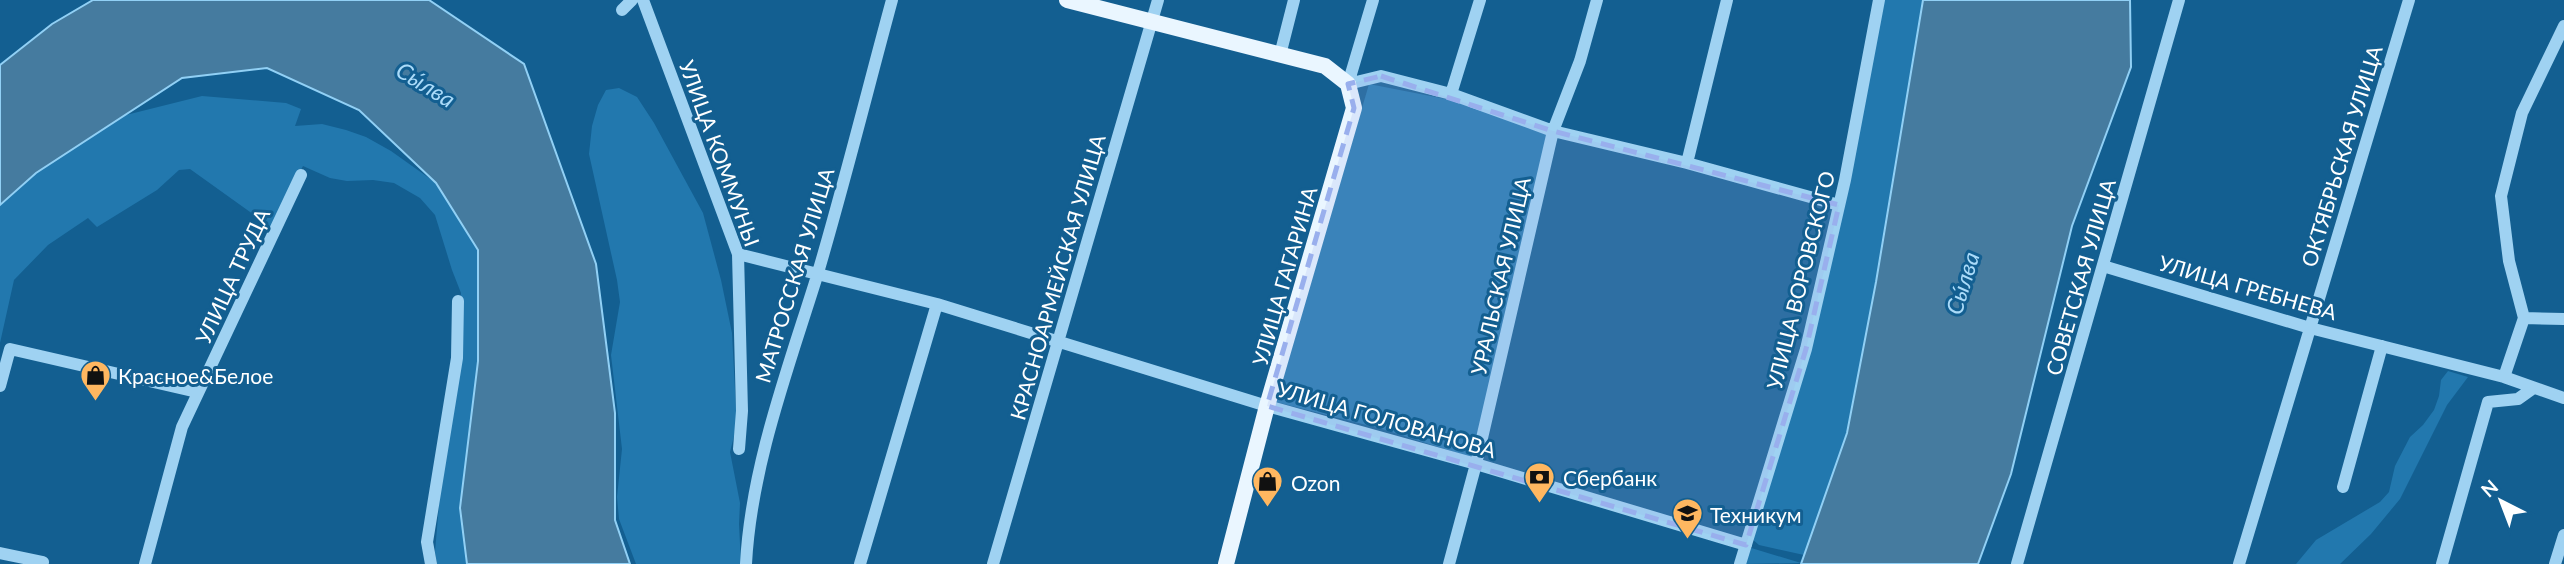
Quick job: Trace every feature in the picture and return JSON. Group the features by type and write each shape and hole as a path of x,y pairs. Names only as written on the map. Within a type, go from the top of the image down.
{"main road":[{"path":"1067,0 1325,66 1348,84"},
{"name":"УЛИЦА ГАГАРИНА","path":"1226,564 1268,406 1354,108 1348,84"}],"street":[{"path":"622,10 632,0"},
{"name":"УЛИЦА КОММУНЫ","path":"643,0 738,254 742,411 739,449"},
{"name":"МАТРОССКАЯ УЛИЦА","path":"746,564 747,531 777,401 817,275 892,0"},
{"name":"КРАСНОАРМЕЙСКАЯ УЛИЦА","path":"993,564 1158,0"},
{"path":"1280,55 1294,0"},
{"name":"УЛИЦА ГАГАРИНА","path":"1348,84 1373,0"},
{"path":"1451,94 1480,0"},
{"name":"УРАЛЬСКАЯ УЛИЦА","path":"1449,564 1476,464 1553,131 1580,61 1597,0"},
{"path":"1687,163 1727,0"},
{"name":"УЛИЦА ВОРОВСКОГО","path":"1740,564 1806,349 1839,205 1878,0"},
{"name":"СОВЕТСКАЯ УЛИЦА","path":"2017,564 2179,0"},
{"name":"ОКТЯБРЬСКАЯ УЛИЦА","path":"2239,564 2409,0"},
{"path":"2504,377 2524,318 2509,261 2501,196 2522,113 2564,26"},
{"path":"1348,84 1381,76 1451,94 1553,131 1687,163 1839,205"},
{"name":"УЛИЦА ТРУДА","path":"145,564 181,427 301,175"},
{"name":"УЛИЦА ГОЛОВАНОВА","path":"738,254 937,304 1268,406 1746,544"},
{"name":"УЛИЦА ГРЕБНЕВА","path":"2104,266 2309,328 2504,377 2564,398"},
{"path":"431,564 428,542 457,358 458,301"},
{"path":"860,564 937,304"},
{"path":"2524,318 2564,319"},
{"path":"2343,487 2382,346"},
{"path":"0,386 10,349 197,392"},
{"path":"2442,564 2488,402 2518,399 2532,389"},
{"path":"2555,564 2564,535"},
{"path":"0,553 43,562"}],"highlighted area":[{"path":"1381,76 1553,131 1839,205 1806,349 1746,545 1267,406 1354,108 1348,84"}],"shaded area":[{"path":"1880,0 1923,0 1876,282 1847,433 1804,555 1759,545 1752,539 1787,423"},
{"path":"1369,84 1456,101 1547,133 1473,458 1382,429 1276,402"},
{"path":"619,88 637,97 703,213 721,280 732,333 736,428 730,452 740,503 741,564 636,564 619,519 617,497 622,449 611,355 620,302 589,154 592,126 598,105 606,90"},
{"path":"202,96 286,103 301,109 295,126 322,124 366,137 436,183 478,250 478,361 460,508 467,564 437,564 435,552 440,493 457,383 461,293 435,215 420,198 394,183 330,178 303,166 271,227 190,169 179,170 157,190 97,227 88,218 48,245 14,280 0,343 0,205 36,173 126,115"},
{"path":"2448,371 2468,377 2447,405 2400,499 2371,534 2340,564 2296,564 2316,540 2380,502 2389,492 2395,466 2410,437 2434,410 2441,380"},
{"path":"1748,547 1801,563 1743,564"}],"water":[{"name":"Сы́лва","path":"93,0 429,0 524,64 596,264 615,413 615,520 630,564 467,564 460,508 478,361 478,250 436,183 359,110 267,68 182,78 36,173 0,205 0,65 52,24"},
{"name":"Сы́лва","path":"1923,0 2130,0 2131,67 2072,226 2011,474 1978,564 1801,564 1847,433 1876,282"}],"place":[{"name":"Красное&Белое","path":"95,402"},
{"name":"Сбербанк","path":"1540,504"},
{"name":"Ozon","path":"1268,509"},
{"name":"Техникум","path":"1687,541"}]}
